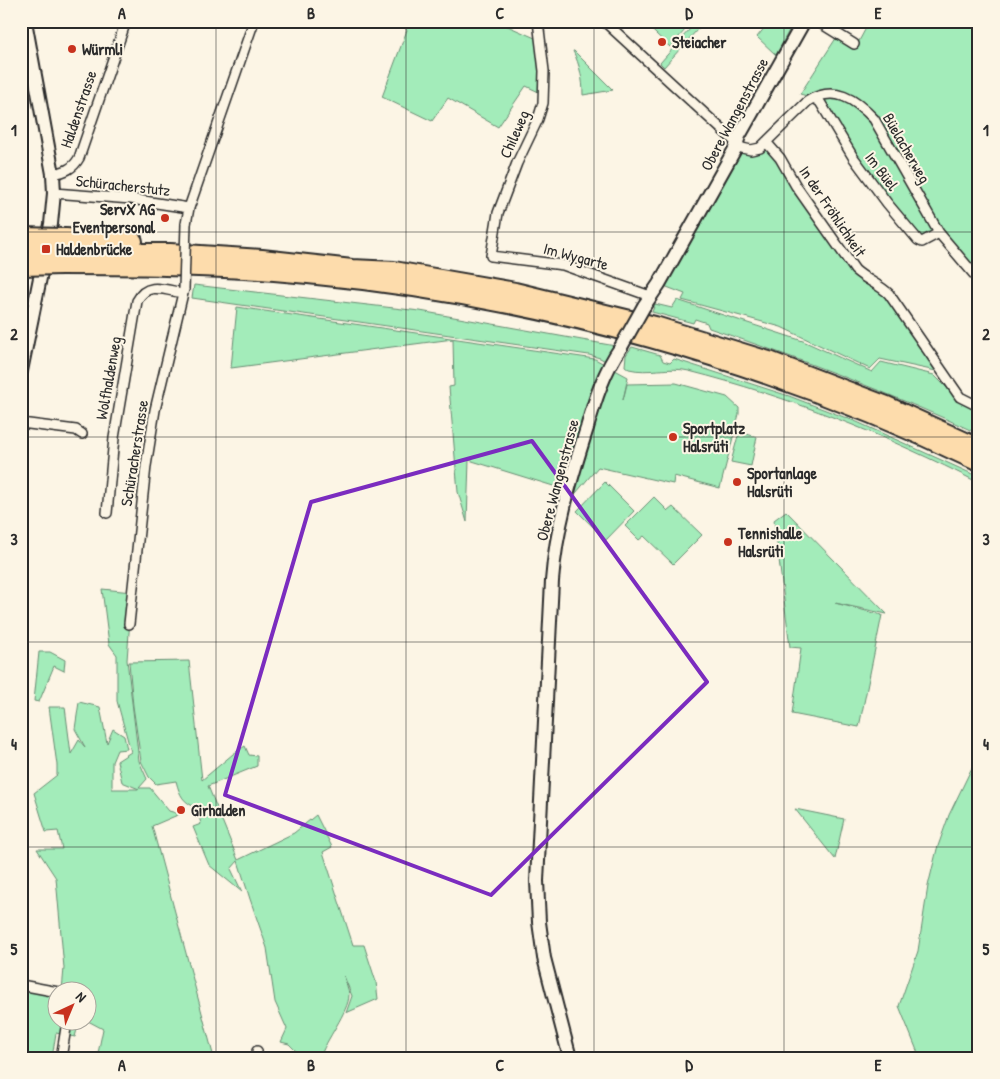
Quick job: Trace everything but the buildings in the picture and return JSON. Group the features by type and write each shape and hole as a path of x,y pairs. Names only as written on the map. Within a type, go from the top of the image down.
{"highway":[{"path":"21,236 63,251 190,267 311,275 433,291 544,313 651,340 767,376 881,419 979,464"},
{"path":"21,267 63,251 179,252 262,258 352,268 394,270"},
{"path":"21,252 263,251 352,261 475,283 555,300 694,336 849,390 979,447"}],"street":[{"path":"21,371 51,224 54,193 53,174 26,21"},
{"name":"Haldenstrasse","path":"53,174 68,170 77,163 126,21"},
{"path":"183,291 186,224 189,208 254,21"},
{"name":"Chileweg","path":"491,256 498,213 517,163 542,109 544,71 538,21"},
{"path":"604,21 742,148 751,150 760,148 808,101 814,98"},
{"name":"Obere Wangenstrasse","path":"570,1058 544,958 539,922 537,881 552,581 557,536 580,450 599,389 647,301 735,149 736,143 804,21"},
{"path":"817,21 854,44"},
{"path":"21,72 35,71"},
{"name":"Büelacherweg","path":"814,98 834,94 844,96 864,108 874,119 939,233 979,280"},
{"name":"Im Büel","path":"814,98 820,102 856,161 887,203 918,240 922,242 939,233"},
{"name":"In der Fröhlichkeit","path":"766,142 780,158 796,186 855,270 889,294 960,397 974,404"},
{"name":"Schüracherstutz","path":"54,193 130,199 189,208"},
{"name":"Im Wygarte","path":"491,256 563,265 647,301"},
{"name":"Wolfhaldenweg","path":"107,513 114,438 137,301 140,294 151,288 183,291"},
{"name":"Schüracherstrasse","path":"129,624 146,466 155,410 183,291"},
{"path":"21,423 76,430 82,434"},
{"path":"21,985 48,990"},
{"path":"61,1058 65,1032"}],"highlighted area":[{"path":"532,441 707,682 491,895 225,795 311,502"}],"green space":[{"path":"397,21 496,21 535,38 543,94 526,86 498,127 448,98 432,121 382,97 407,30"},
{"path":"642,21 693,21 670,47"},
{"path":"697,21 705,21 664,67 660,63"},
{"path":"770,21 794,21 776,55 757,37"},
{"path":"857,21 979,21 979,280 939,233 918,240 814,98 800,94 840,32 858,43 866,28"},
{"path":"573,51 613,90 583,95 581,73"},
{"path":"766,142 855,270 889,294 936,371 880,359 870,369 781,327 682,300 685,294 659,284 742,148"},
{"path":"194,285 420,311 621,347 611,364 589,355 192,298"},
{"path":"677,300 803,341 872,372 881,362 934,375 960,401 979,410 979,434 845,377 709,328 707,323 695,319 693,323 652,312 655,304 672,308"},
{"path":"237,307 595,359 628,377 623,400 627,384 676,383 727,397 739,408 739,414 720,488 674,476 673,484 598,467 576,493 469,460 467,522 458,492 449,387 454,386 453,339 231,368"},
{"path":"632,347 660,355 663,361 670,363 674,359 789,396 857,422 979,477 979,483 909,449 837,419 763,392 689,371 629,369 625,366 626,355"},
{"path":"739,432 757,437 751,466 731,462"},
{"path":"605,482 634,511 606,540 577,511"},
{"path":"654,497 668,511 673,507 702,535 673,564 644,536 639,540 625,526"},
{"path":"786,511 887,614 835,603 882,615 859,727 792,714 801,648 790,647 774,520"},
{"path":"102,589 132,592 127,660 139,761 147,779 139,788 150,788 169,811 180,814 152,826 214,1058 97,1058 103,1029 98,1026 98,982 63,982 64,968 56,878 37,849 62,849 58,831 46,832 34,793 57,775 49,707 65,707 71,754 79,740 85,747 75,729 79,702 100,707 107,743 113,729 124,736 127,749 117,750 112,762 112,789 139,789 122,782 117,761 131,752 117,701 117,655 109,644"},
{"path":"39,652 50,652 65,660 64,671 54,666 39,702 34,701"},
{"path":"189,661 202,780 245,746 249,755 257,756 257,766 208,786 238,860 294,833 316,815 332,847 323,852 353,945 364,945 376,982 378,999 346,1013 352,996 344,976 349,993 348,1002 320,1058 303,1058 289,1044 281,1042 287,1029 275,1002 267,948 238,861 231,869 242,892 209,865 193,827 201,824 197,808 183,798 176,781 156,784 149,777 141,761 129,662"},
{"path":"979,753 979,1058 920,1058 899,1006 918,951 928,886 937,849 949,815"},
{"path":"795,809 844,819 835,859"},
{"path":"21,985 48,990 48,1032 76,1032 75,1037 56,1033 52,1058 21,1058"}],"place":[{"name":"Steiacher","path":"662,42"},
{"name":"Würmli","path":"72,49"},
{"name":"ServX AG Eventpersonal","path":"165,218"},
{"name":"Haldenbrücke","path":"46,249"},
{"name":"Sportplatz Halsrüti","path":"673,437"},
{"name":"Sportanlage Halsrüti","path":"737,482"},
{"name":"Tennishalle Halsrüti","path":"728,542"},
{"name":"Girhalden","path":"181,810"}]}
